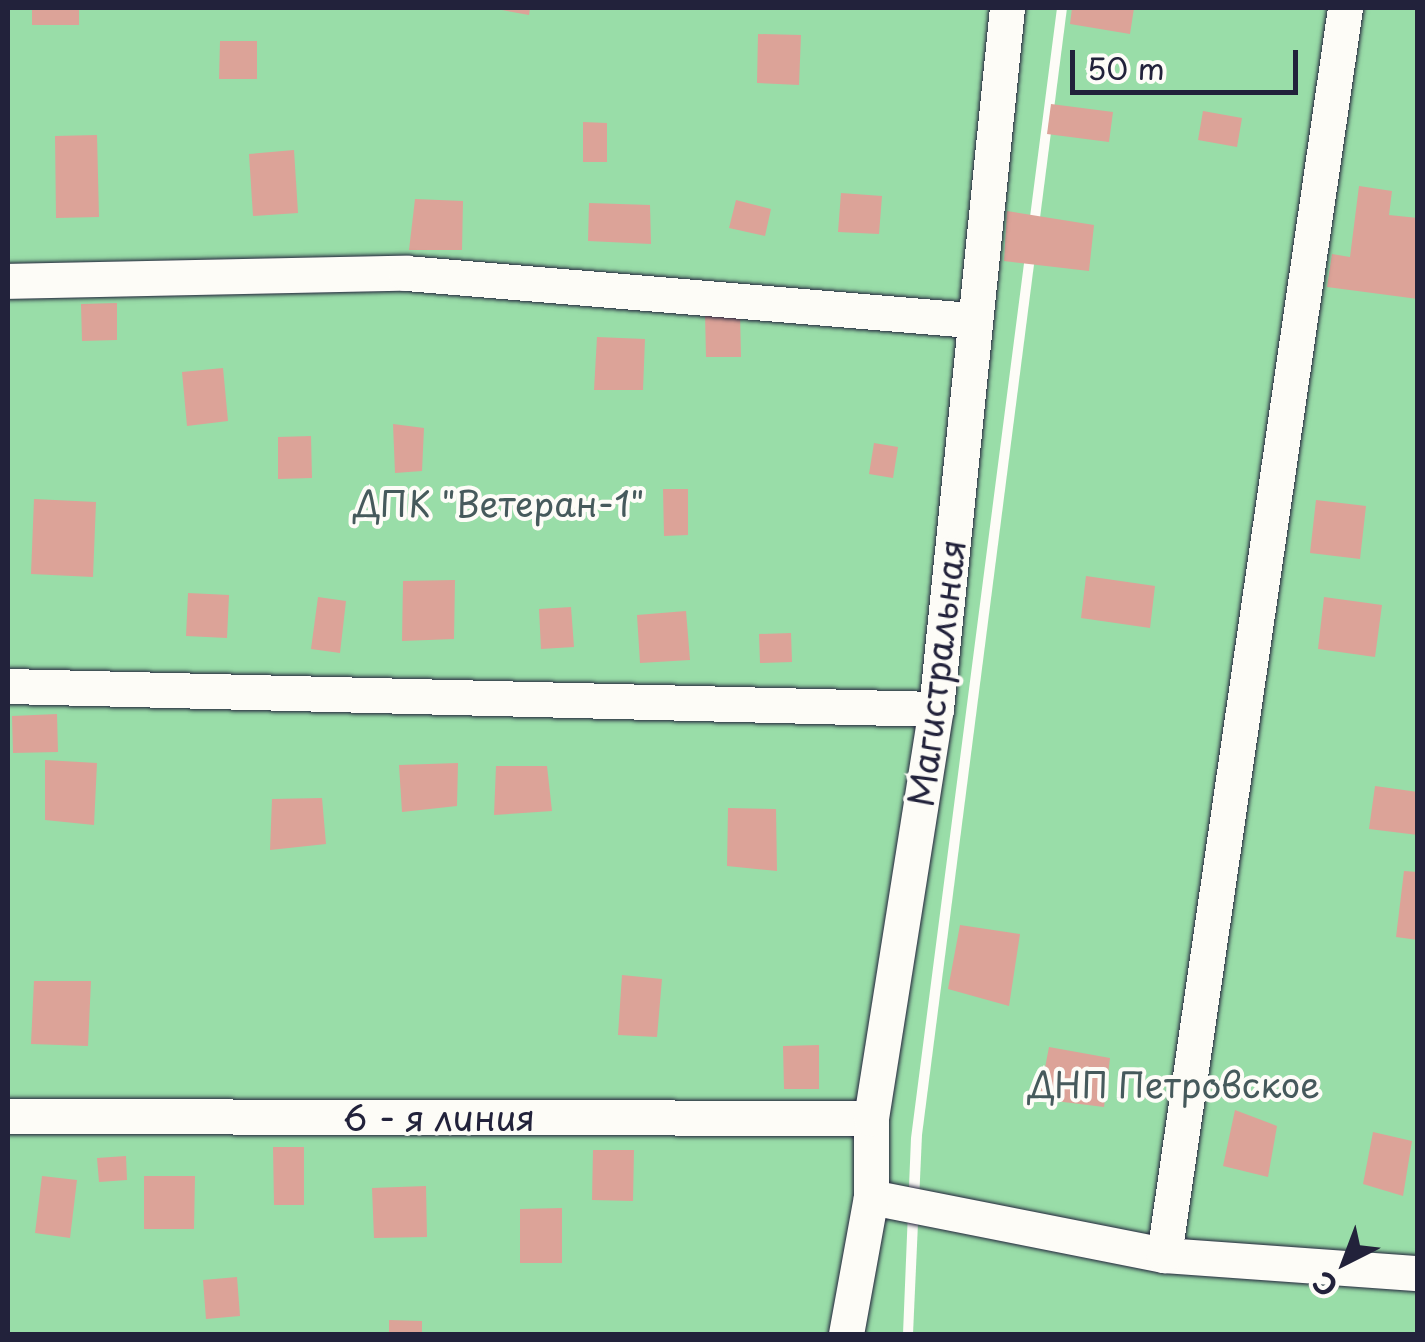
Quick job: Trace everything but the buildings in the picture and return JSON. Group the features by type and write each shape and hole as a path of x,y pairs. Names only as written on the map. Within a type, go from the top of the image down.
{"street":[{"name":"Магистральная","path":"846,1334 871,1197 870,1118 936,709 971,320 1007,8"},
{"path":"1164,1256 1345,8"},
{"path":"8,280 406,273 971,320"},
{"path":"8,686 936,709"},
{"name":"6 - я линия","path":"8,1116 870,1118"},
{"path":"871,1197 1164,1256 1418,1273"}],"green space":[{"name":"ДПК \"Ветеран-1\"","path":"8,8 1057,8 911,1138 903,1334 8,1334"},
{"name":"ДНП Петровское","path":"1067,8 1417,8 1417,1334 913,1334 922,1135"}]}
